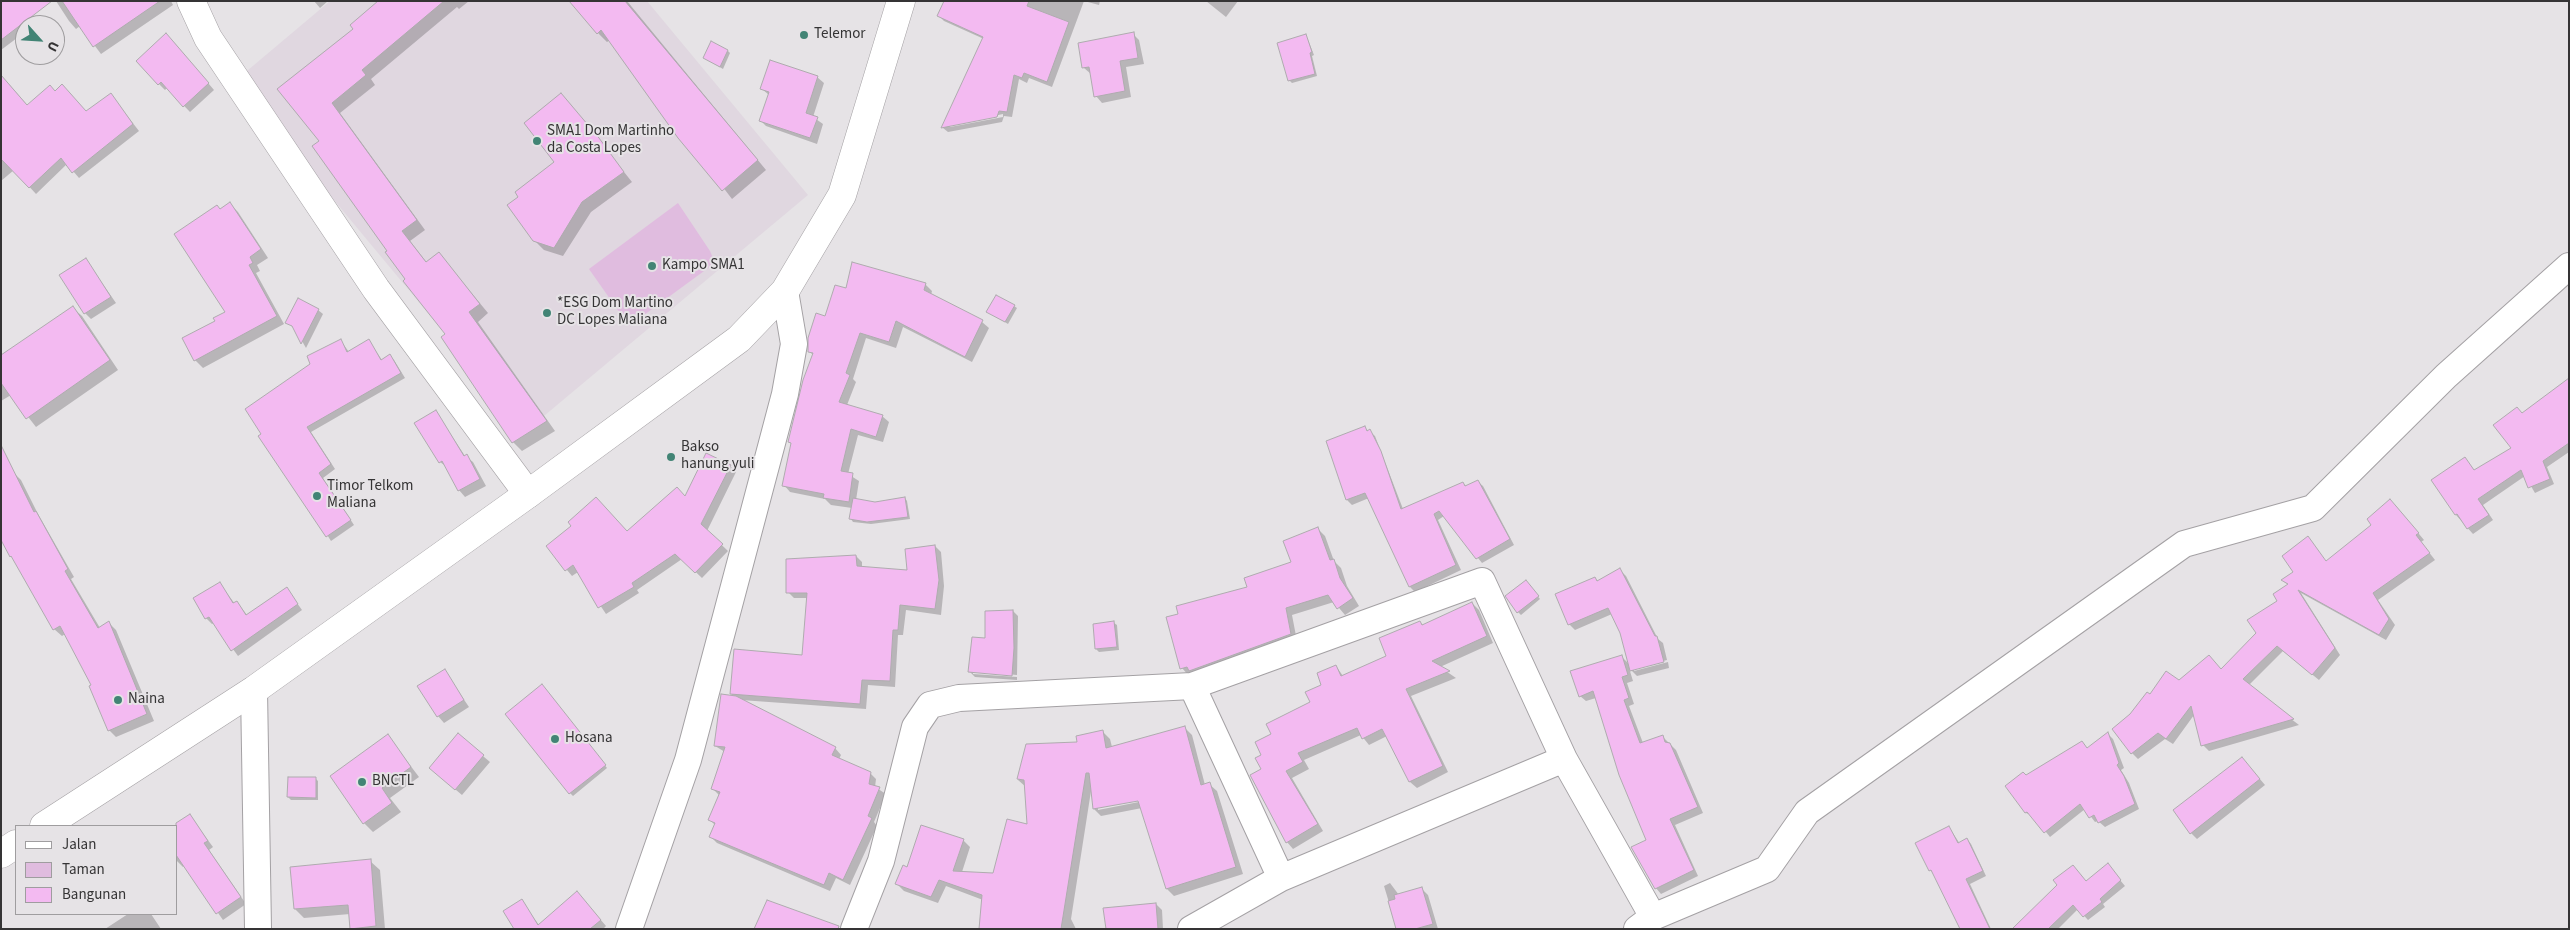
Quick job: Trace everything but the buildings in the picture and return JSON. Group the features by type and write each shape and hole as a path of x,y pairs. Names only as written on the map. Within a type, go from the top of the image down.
{"main road":[{"path":"191,1 208,38 376,289 528,494"},
{"path":"46,825 254,690 528,494 739,338 785,291 842,195 901,1"},
{"path":"1,854 15,845"}],"street":[{"path":"854,929 881,861 915,726 930,705 959,698 1192,686 1482,581 1564,759 1645,923 1767,869 1807,812 2184,544 2313,508 2446,376 2569,266"},
{"path":"629,929 688,760 785,394 794,344 785,291"},
{"path":"1192,686 1282,878"},
{"path":"254,690 258,929"},
{"path":"1191,929 1282,878 1564,759"}],"shaded area":[{"name":"*ESG Dom Martino DC Lopes Maliana","path":"330,1 647,1 808,195 526,431 235,81"}],"green space":[{"name":"Kampo SMA1","path":"678,203 710,251 715,263 629,326 589,269"}],"place":[{"name":"Telemor","path":"804,35"},
{"name":"SMA1 Dom Martinho da Costa Lopes","path":"537,141"},
{"name":"Kampo SMA1","path":"652,266"},
{"name":"*ESG Dom Martino DC Lopes Maliana","path":"547,313"},
{"name":"Bakso hanung yuli","path":"671,457"},
{"name":"Timor Telkom Maliana","path":"317,496"},
{"name":"Naina","path":"118,700"},
{"name":"Hosana","path":"555,739"},
{"name":"BNCTL","path":"362,782"}]}
